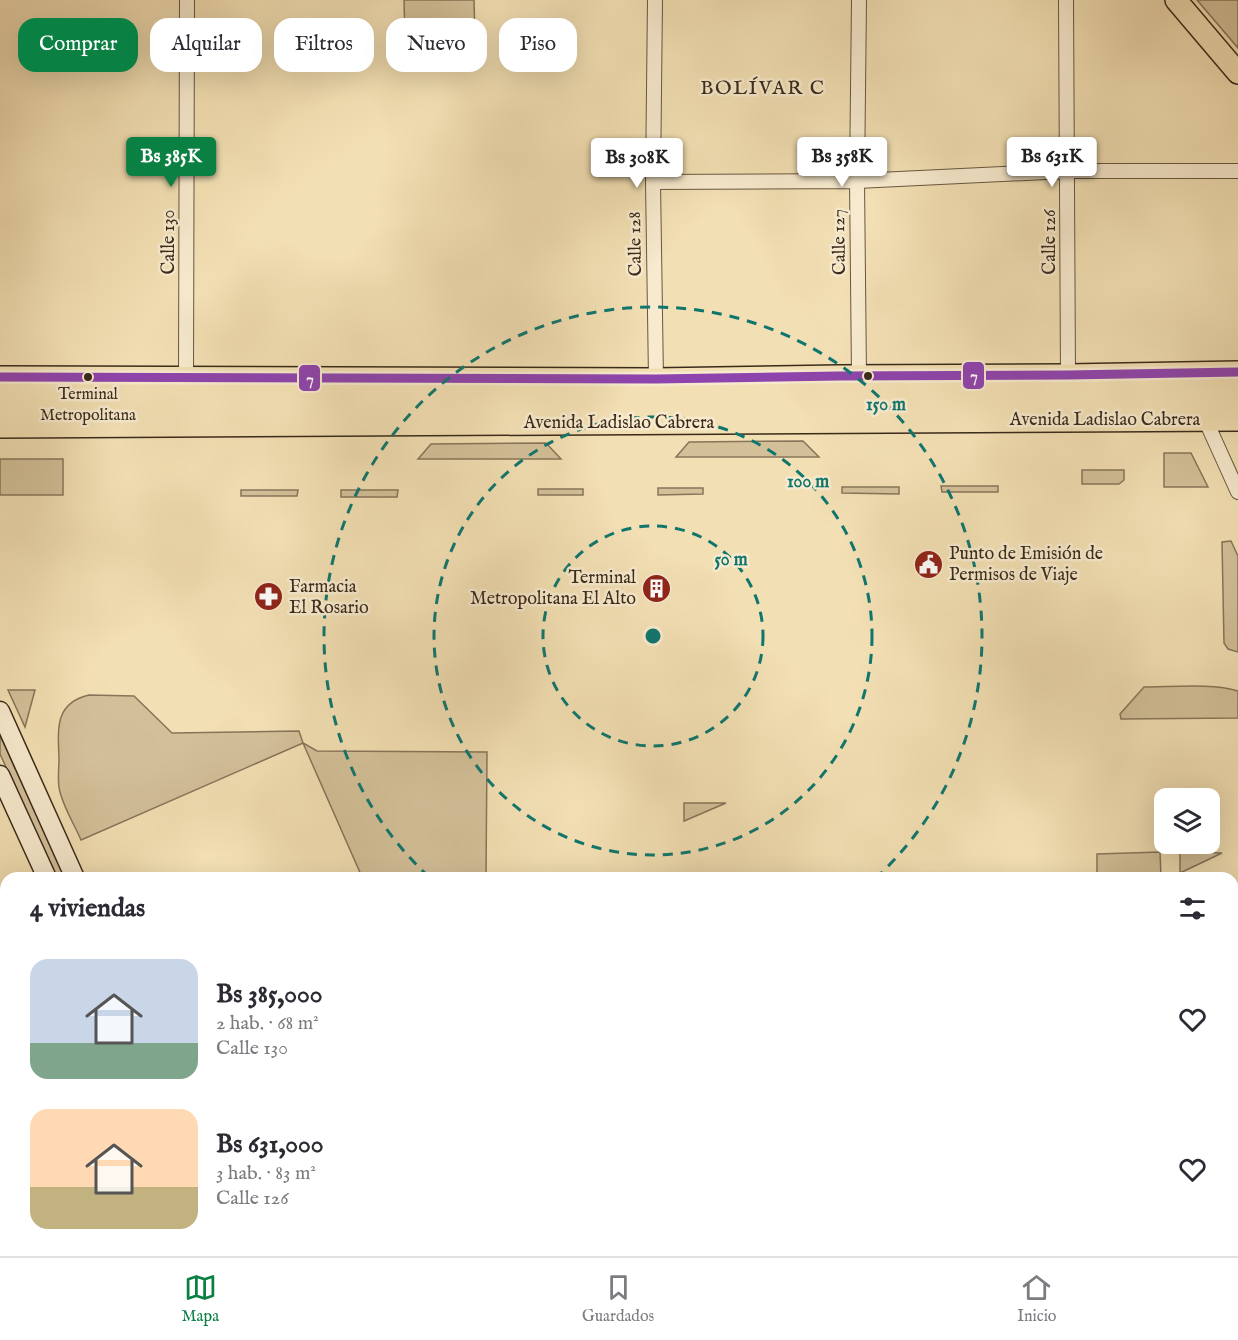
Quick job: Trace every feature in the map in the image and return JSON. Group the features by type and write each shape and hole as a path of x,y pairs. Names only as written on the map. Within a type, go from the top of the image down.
{"main road":[{"path":"1176,0 1238,73"},
{"path":"0,377 656,379 1238,372"},
{"path":"1092,375 1126,391 1167,373"},
{"name":"Avenida Ladislao Cabrera","path":"0,395 1238,392"},
{"name":"Avenida Ladislao Cabrera","path":"0,412 1238,408"},
{"name":"Avenida Ladislao Cabrera","path":"0,427 1238,420"},
{"path":"0,711 72,872"},
{"path":"0,775 44,872"},
{"path":"10,797 34,786"}],"street":[{"name":"Calle 130","path":"186,377 187,0"},
{"name":"Calle 128","path":"655,0 653,182 656,379"},
{"name":"Calle 127","path":"859,0 857,181 859,376"},
{"name":"Calle 126","path":"1066,0 1068,375"},
{"path":"653,182 857,181 1067,171 1238,171"},
{"path":"1205,419 1238,492"},
{"path":"36,853 36,872"}],"shaded area":[{"path":"404,0 474,0 474,18 404,18"},
{"path":"1197,0 1238,0 1238,48"},
{"path":"803,441 819,457 676,457 689,442"},
{"path":"546,443 561,459 418,459 431,444"},
{"path":"1164,453 1191,453 1208,487 1164,487"},
{"path":"0,459 63,459 63,495 0,495"},
{"path":"1082,470 1124,470 1124,480 1119,484 1082,484"},
{"path":"941,486 998,486 998,492 942,492"},
{"path":"842,487 899,487 899,494 842,493"},
{"path":"658,488 703,488 703,494 658,495"},
{"path":"538,489 583,489 583,495 538,495"},
{"path":"241,490 298,490 297,496 241,496"},
{"path":"341,490 398,490 397,497 341,497"},
{"path":"1231,541 1238,556 1238,652 1228,649 1224,643 1222,542"},
{"path":"1205,686 1238,691 1238,718 1121,719 1120,714 1144,687"},
{"path":"8,690 35,690 25,727"},
{"path":"89,695 134,696 172,733 299,731 303,743 81,840 59,788 58,738 60,719 69,704"},
{"path":"0,735 63,872 54,872 0,754"},
{"path":"303,743 317,751 487,752 486,872 360,872"},
{"path":"684,803 726,803 684,821"},
{"path":"1154,852 1160,854 1161,872 1097,872 1097,854"},
{"path":"1180,854 1220,854 1180,872"}],"transit line":[{"name":"7","path":"0,377 656,379 1238,372"}],"place":[{"name":"Terminal Metropolitana","path":"88,377"},
{"name":"Punto de Emisión de Permisos de Viaje","path":"928,564"},
{"name":"Terminal Metropolitana El Alto","path":"657,588"},
{"name":"Farmacia El Rosario","path":"268,597"}],"district":[{"name":"BOLÍVAR C","path":"763,88"}]}
